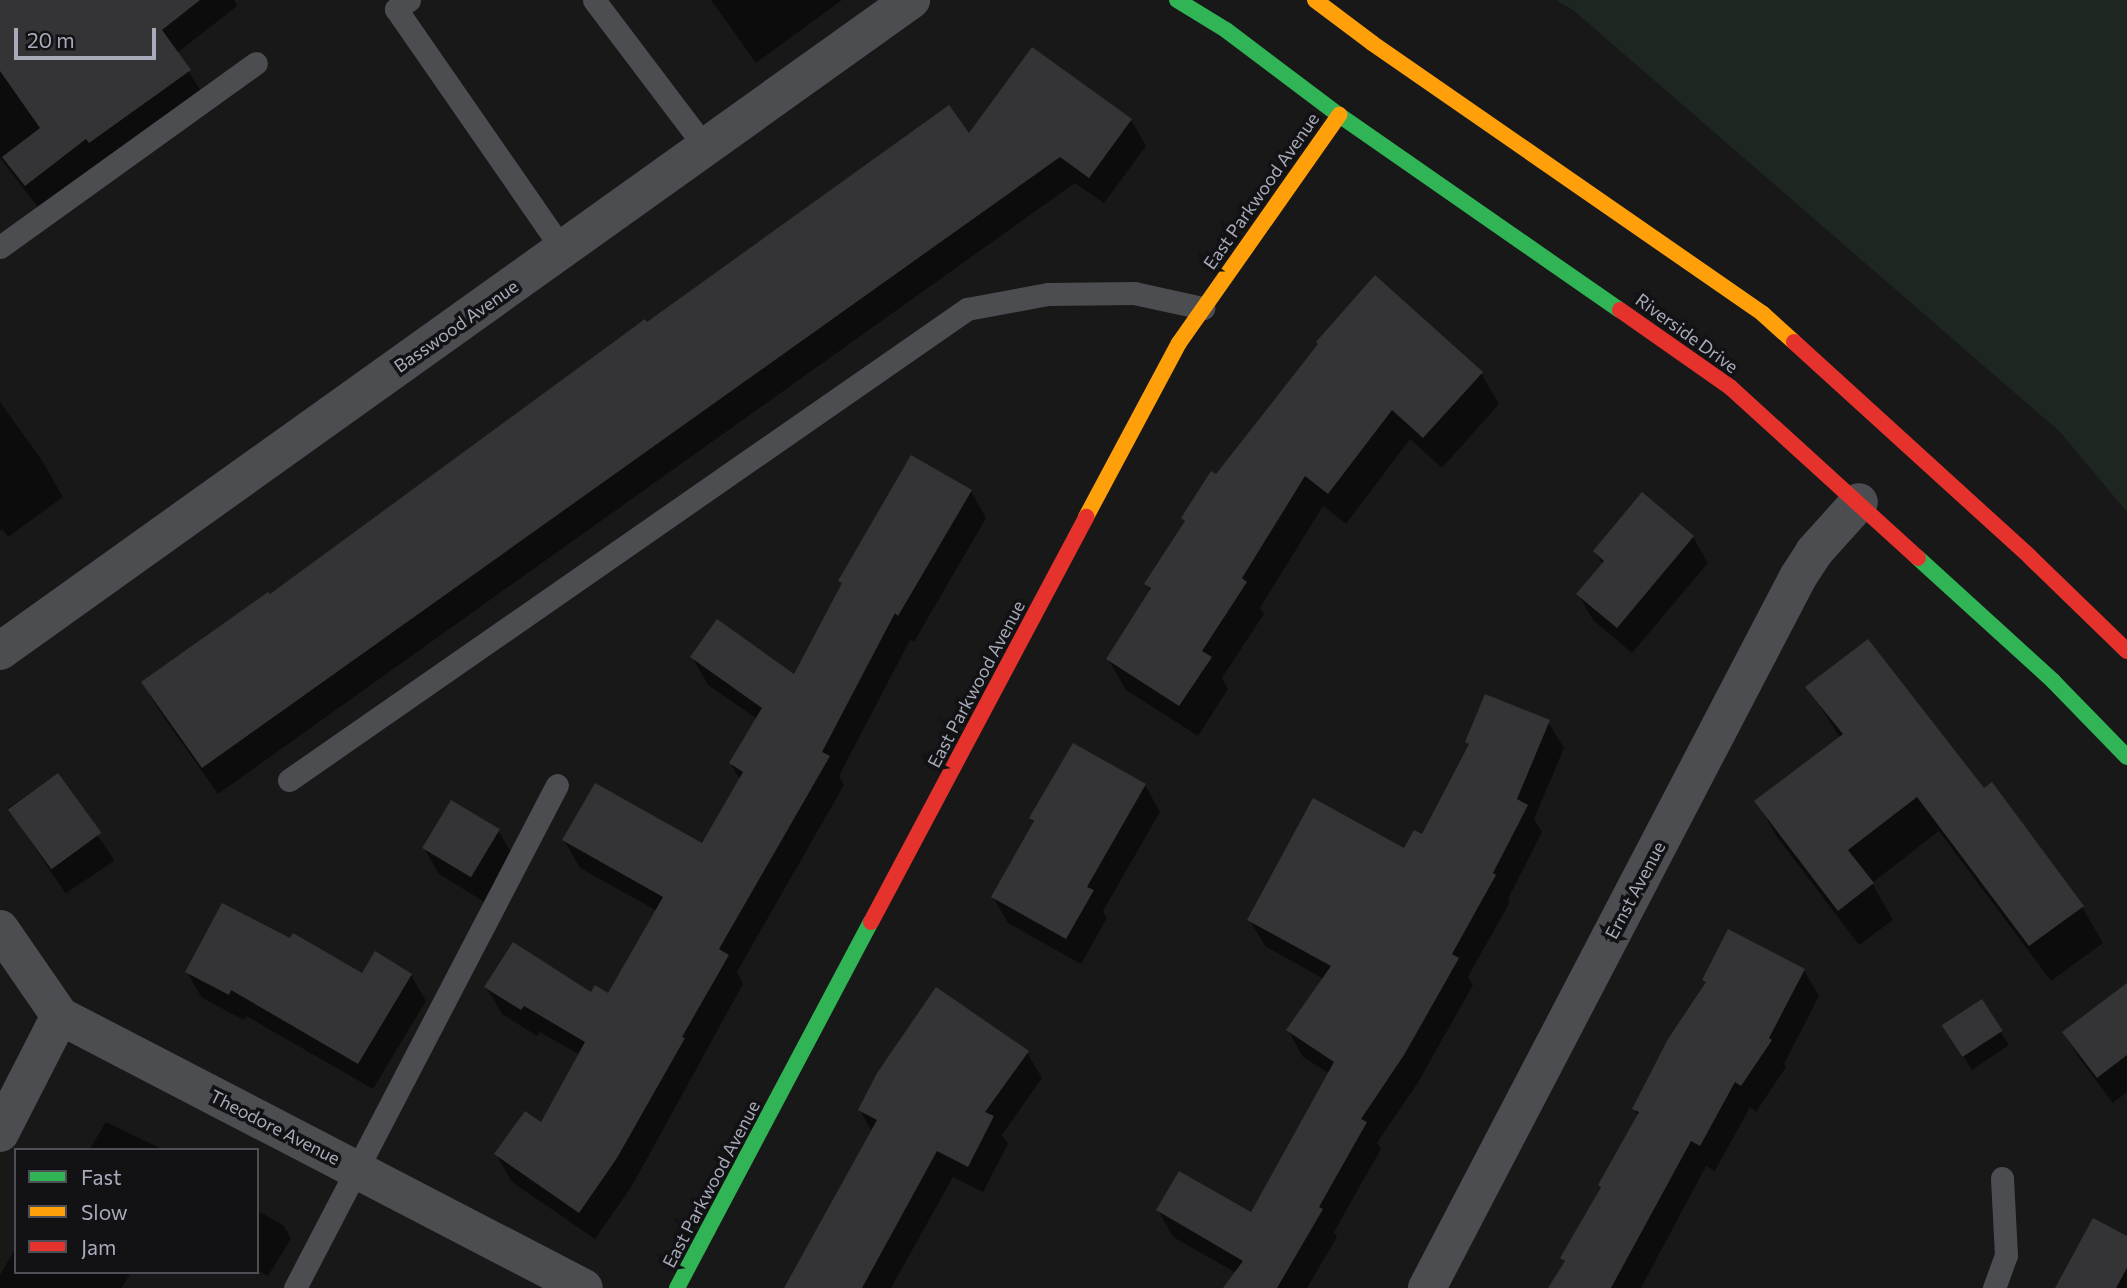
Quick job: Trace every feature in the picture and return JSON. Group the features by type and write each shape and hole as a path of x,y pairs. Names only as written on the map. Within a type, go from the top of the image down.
{"main road":[{"name":"Riverside Drive","path":"1177,0 1226,30 1339,115 1730,387 2053,681 2127,757"},
{"path":"1315,0 1372,43 1763,314 2031,558 2127,651"},
{"name":"East Parkwood Avenue","path":"677,1288 1179,343 1339,115"}],"street":[{"name":"Basswood Avenue","path":"0,651 911,0"},
{"name":"Ernst Avenue","path":"1427,1288 1798,578 1814,552 1859,502"},
{"name":"Theodore Avenue","path":"0,929 60,1016 584,1288"},
{"path":"0,1133 60,1016"}],"lane":[{"path":"409,0 396,9 563,250"},
{"path":"594,0 706,148"},
{"path":"0,247 256,63"},
{"path":"289,780 967,309 1048,294 1134,293 1203,308"},
{"path":"295,1288 557,785"},
{"path":"1994,1288 2006,1255 2002,1178"}],"shaded area":[{"path":"1556,0 2127,0 2127,512 2060,432 1573,10"}],"building":[{"path":"0,0 200,0 162,30 191,70 89,143 86,139 25,186 2,157 40,128 0,71"},
{"path":"1032,47 1132,119 1089,178 1060,157 202,768 141,682 268,592 270,594 645,319 647,322 949,105 969,133"},
{"path":"1375,275 1483,372 1423,438 1392,410 1328,494 1305,476 1242,578 1247,582 1202,651 1212,657 1179,706 1106,659 1151,588 1144,584 1185,521 1181,518 1211,471 1216,474 1318,344 1316,342"},
{"path":"911,455 972,490 898,616 895,613 822,752 830,756 719,949 729,955 682,1037 685,1038 617,1158 579,1213 494,1154 525,1111 541,1122 585,1042 524,1006 521,1010 484,987 513,942 591,992 595,985 608,993 663,897 562,840 595,783 702,843 743,772 729,763 762,708 690,657 717,619 794,674 842,583 838,581"},
{"path":"1642,492 1694,536 1617,628 1576,594 1604,561 1593,551"},
{"path":"1868,639 1984,788 1992,782 2084,906 2029,946 1917,797 1848,850 1874,883 1838,911 1754,801 1843,734 1805,687"},
{"path":"1485,694 1550,720 1517,799 1528,805 1493,873 1496,875 1452,954 1459,958 1404,1055 1361,1119 1367,1122 1319,1207 1323,1209 1277,1288 1223,1288 1243,1261 1156,1210 1179,1171 1251,1212 1334,1062 1286,1030 1331,966 1247,920 1313,798 1404,848 1414,830 1422,834 1469,744 1465,742"},
{"path":"1073,743 1146,784 1087,887 1094,890 1066,939 991,897 1034,821 1029,818"},
{"path":"58,773 101,833 51,869 8,809"},
{"path":"451,800 500,829 471,877 422,848"},
{"path":"222,903 290,938 293,933 362,973 375,951 412,974 358,1064 231,990 229,995 185,972"},
{"path":"1728,929 1805,969 1769,1038 1772,1040 1741,1086 1735,1082 1700,1146 1691,1141 1611,1288 1548,1288 1565,1261 1560,1258 1601,1187 1598,1185 1639,1112 1632,1109 1668,1039 1706,982 1702,980"},
{"path":"2127,983 2127,1055 2097,1078 2062,1032"},
{"path":"936,987 1029,1051 985,1112 994,1116 968,1167 937,1151 862,1288 784,1288 877,1120 858,1110 877,1073"},
{"path":"1982,999 2003,1031 1962,1057 1942,1025"},
{"path":"2093,1218 2127,1236 2127,1268 2116,1288 2055,1288"}],"traffic: fast":[{"path":"1177,0 1226,30 1339,115 1620,310"},
{"path":"1918,558 2053,681 2127,757"},
{"path":"677,1288 871,922"}],"traffic: slow":[{"path":"1315,0 1372,43 1763,314 1794,342"},
{"path":"1086,517 1179,343 1339,115"}],"traffic: jam":[{"path":"1620,310 1730,387 1918,558"},
{"path":"1794,342 2030,557 2127,651"},
{"path":"871,922 1086,517"}]}
